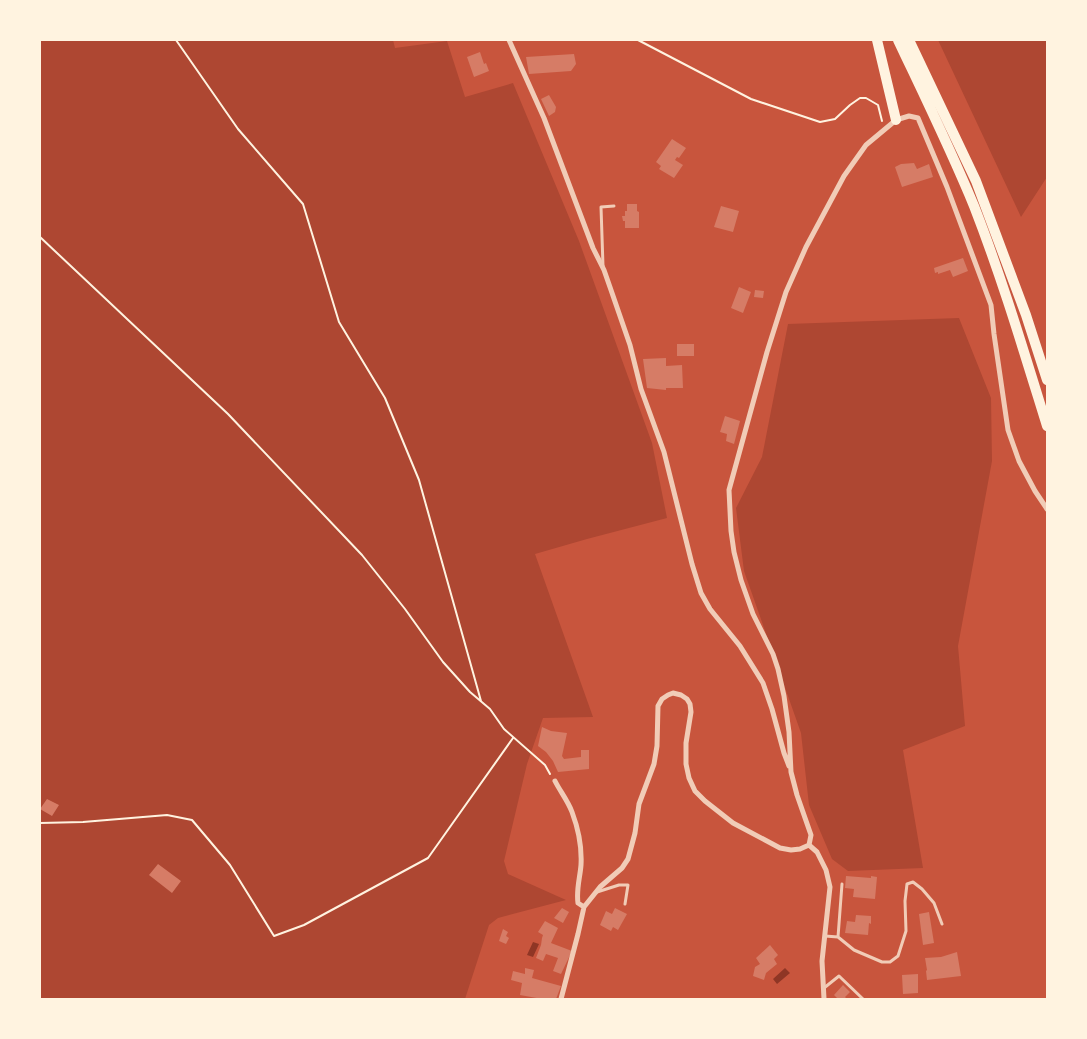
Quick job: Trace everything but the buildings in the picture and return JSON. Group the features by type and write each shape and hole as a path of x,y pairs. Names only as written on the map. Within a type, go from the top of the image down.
{"main road":[{"path":"876,40 896,120"},
{"path":"898,40 973,205 1015,321 1047,426"},
{"path":"909,40 976,181 1026,315 1047,380"}],"street":[{"path":"509,40 544,118 590,239 604,270 630,345 641,389 664,452 701,593 710,609 740,646 763,682 811,835 810,845"},
{"path":"791,772 789,732 784,696 773,654 753,614 741,580 731,531 729,490 767,352 786,292 806,248 844,176 866,145 896,120 909,116 918,118 947,186 991,305 1008,430 1019,461 1047,509"},
{"path":"561,999 584,907 596,892 622,868 628,859 639,804 654,764 657,746 658,706 668,695 673,693 681,695 690,704 691,712 686,743 686,764 689,778 695,791 733,823 780,848 791,850 810,845"},
{"path":"555,781 571,810 577,830 581,851 581,864 576,893 578,903 584,907"},
{"path":"810,845 817,852 826,870 830,887 822,961 824,999"}],"lane":[{"path":"604,270 601,207 614,206"},
{"path":"824,936 838,937 854,950 882,962 890,962 898,956 906,931 905,901 907,884 913,882 934,903 942,924"},
{"path":"838,937 842,884"},
{"path":"596,892 619,885 628,885 625,904"},
{"path":"824,989 839,976 862,999"}],"path":[{"path":"176,40 238,129 303,204 338,322 384,398 419,480 481,701"},
{"path":"638,40 751,99 820,122 835,119 860,98 866,98 878,105 884,130"},
{"path":"40,237 228,414 362,555 405,609 443,662 470,692 490,708 504,729 545,765 555,781"},
{"path":"40,823 83,822 167,815 192,820 230,865 274,936 304,925 428,858 513,738"}],"shaded area":[{"path":"40,40 393,40 395,48 447,41 465,97 513,83 579,241 652,443 667,518 535,554 593,717 543,718 527,764 504,861 508,874 566,900 498,918 489,925 465,999 40,999"},
{"path":"938,40 1047,40 1047,177 1021,217"},
{"path":"959,318 991,398 992,461 958,646 965,726 903,750 923,868 848,871 832,859 809,805 801,733 744,571 736,508 762,457 788,324"},
{"path":"533,942 539,944 533,957 527,955"},
{"path":"785,968 790,973 777,984 773,979"}]}
